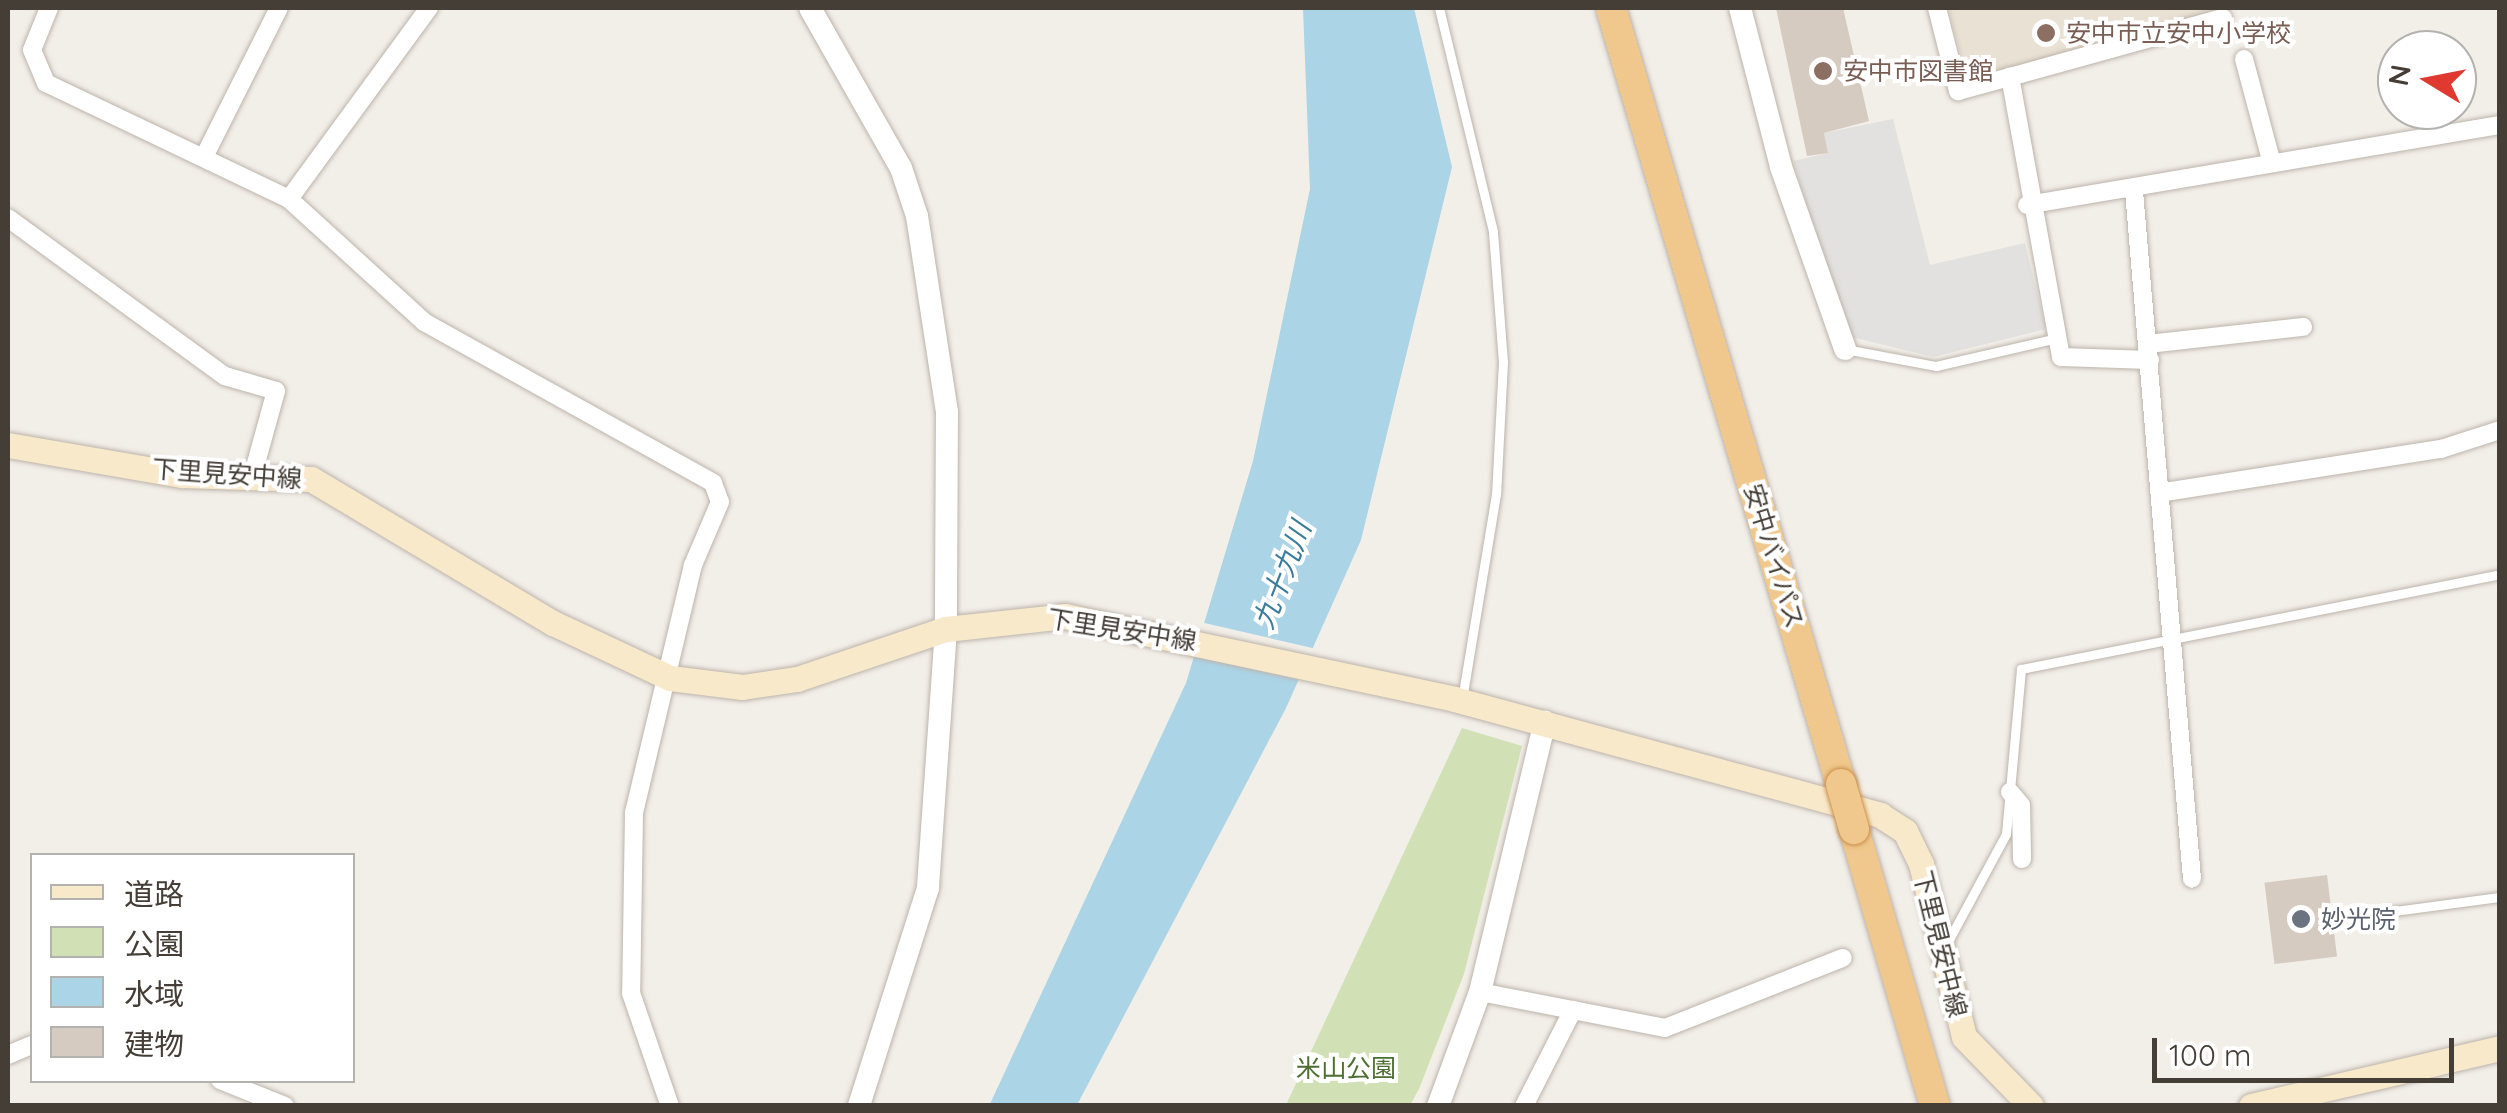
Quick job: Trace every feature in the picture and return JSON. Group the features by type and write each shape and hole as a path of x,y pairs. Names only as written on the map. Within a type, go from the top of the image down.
{"highway":[{"name":"安中バイパス","path":"1611,8 1936,1106"}],"main road":[{"name":"下里見安中線","path":"8,445 182,475 312,478 374,509 554,623 670,678 742,687 797,680 946,629 1066,616 1173,635 1458,700 1880,815 1904,831 1921,864 1938,948 1964,1037 2027,1103"},
{"path":"2251,1106 2500,1048"}],"street":[{"path":"37,8 48,8 32,50 46,83 110,121 206,153 289,199 424,322 713,483 720,502 693,565 670,678 634,812 627,943 631,993 670,1106"},
{"path":"206,153 279,8"},
{"path":"289,199 430,8"},
{"path":"810,8 901,168 930,262 947,412 946,629 928,888 859,1106"},
{"path":"1740,8 1780,168 1846,349"},
{"path":"1937,8 1958,91 2223,18"},
{"path":"2244,59 2271,160"},
{"path":"2010,77 2028,205 2061,357 2149,352 2303,327"},
{"path":"2028,205 2134,191 2271,160 2500,124"},
{"path":"2134,191 2165,492 2165,636 2192,879"},
{"path":"8,218 225,376 276,392 253,474"},
{"path":"2165,492 2441,449 2500,430"},
{"path":"1438,1106 1480,992 1545,722"},
{"path":"2010,792 2022,805 2022,859"},
{"path":"1480,992 1664,1028 1843,958"},
{"path":"1524,1106 1573,1010"},
{"path":"228,1083 285,1106"}],"lane":[{"path":"1439,8 1493,232 1502,362 1496,494 1458,700"},
{"path":"1846,349 1936,366 2057,338"},
{"path":"1938,948 1952,941 2006,834 2021,668 2165,636 2500,574"},
{"path":"2387,912 2500,897"}],"shaded area":[{"name":"安中市立安中小学校","path":"1948,8 2230,8 1983,76 1962,59"},
{"path":"1893,119 1930,265 2025,243 2046,329 1933,357 1847,336 1793,161 1828,153 1824,133"}],"green space":[{"name":"米山公園","path":"1462,728 1522,746 1464,974 1419,1089 1410,1105 1286,1105"}],"water":[{"name":"九十九川","path":"1303,8 1414,8 1452,167 1361,540 1286,708 1077,1105 989,1106 1186,683 1253,461 1310,189"}],"pier":[{"path":"1200,622 1318,649 1310,682 1192,655"}],"building":[{"path":"1776,8 1843,8 1869,121 1824,133 1828,153 1807,156"},
{"name":"妙光院","path":"2327,875 2337,956 2274,964 2264,883"}],"place":[{"name":"安中市立安中小学校","path":"2046,33"},
{"name":"安中市図書館","path":"1823,71"},
{"name":"妙光院","path":"2301,919"}]}
